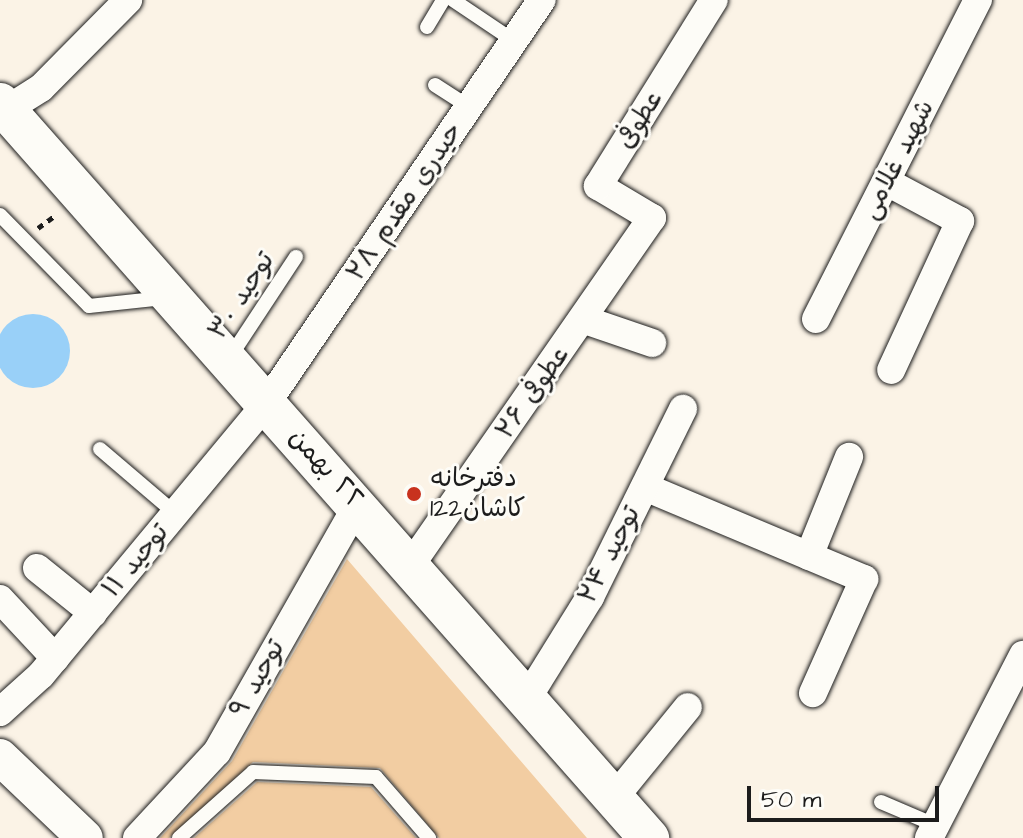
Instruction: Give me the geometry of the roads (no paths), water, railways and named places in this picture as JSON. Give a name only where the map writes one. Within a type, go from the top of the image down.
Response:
[{"type":"main road","name":"٢٢ بهمن","points":[[3,106],[171,298],[358,504],[649,838]]},
{"type":"street","points":[[3,106],[41,88],[128,0]]},
{"type":"street","name":"حیدری مقدم ۲۸","points":[[266,404],[542,0]]},
{"type":"street","name":"عطوفی","points":[[652,218],[598,186],[714,0]]},
{"type":"street","name":"شهید غلامی","points":[[816,319],[978,0]]},
{"type":"street","points":[[887,182],[960,221],[891,370]]},
{"type":"street","name":"عطوفی ۲۶","points":[[410,566],[585,320],[652,218]]},
{"type":"street","points":[[585,320],[652,343]]},
{"type":"street","name":"توحید ۱۱","points":[[0,712],[55,658],[266,404]]},
{"type":"street","name":"توحید ۲۴","points":[[528,697],[645,487],[683,409]]},
{"type":"street","points":[[809,556],[849,457]]},
{"type":"street","points":[[645,487],[864,579],[813,693]]},
{"type":"street","name":"توحید ۹","points":[[137,838],[217,752],[358,504]]},
{"type":"street","points":[[37,568],[93,613]]},
{"type":"street","points":[[0,599],[55,658]]},
{"type":"street","points":[[932,832],[1023,655]]},
{"type":"street","points":[[614,798],[688,707]]},
{"type":"street","points":[[0,757],[85,838]]},
{"type":"lane","points":[[427,27],[443,0]]},
{"type":"lane","points":[[453,0],[514,41]]},
{"type":"lane","points":[[435,85],[469,107]]},
{"type":"lane","points":[[0,215],[52,277],[89,306],[171,298]]},
{"type":"lane","name":"توحید ۳۰","points":[[228,361],[296,257]]},
{"type":"lane","points":[[100,449],[175,513]]},
{"type":"lane","points":[[179,838],[253,772],[376,777],[429,838]]},
{"type":"lane","points":[[881,802],[932,832]]},
{"type":"water","points":[[33,314],[54,320],[64,330],[70,351],[64,372],[54,382],[33,388],[12,382],[2,372],[-4,351],[2,330],[12,320]]},
{"type":"place","name":"دفترخانه 122کاشان","points":[[414,494]]}]
